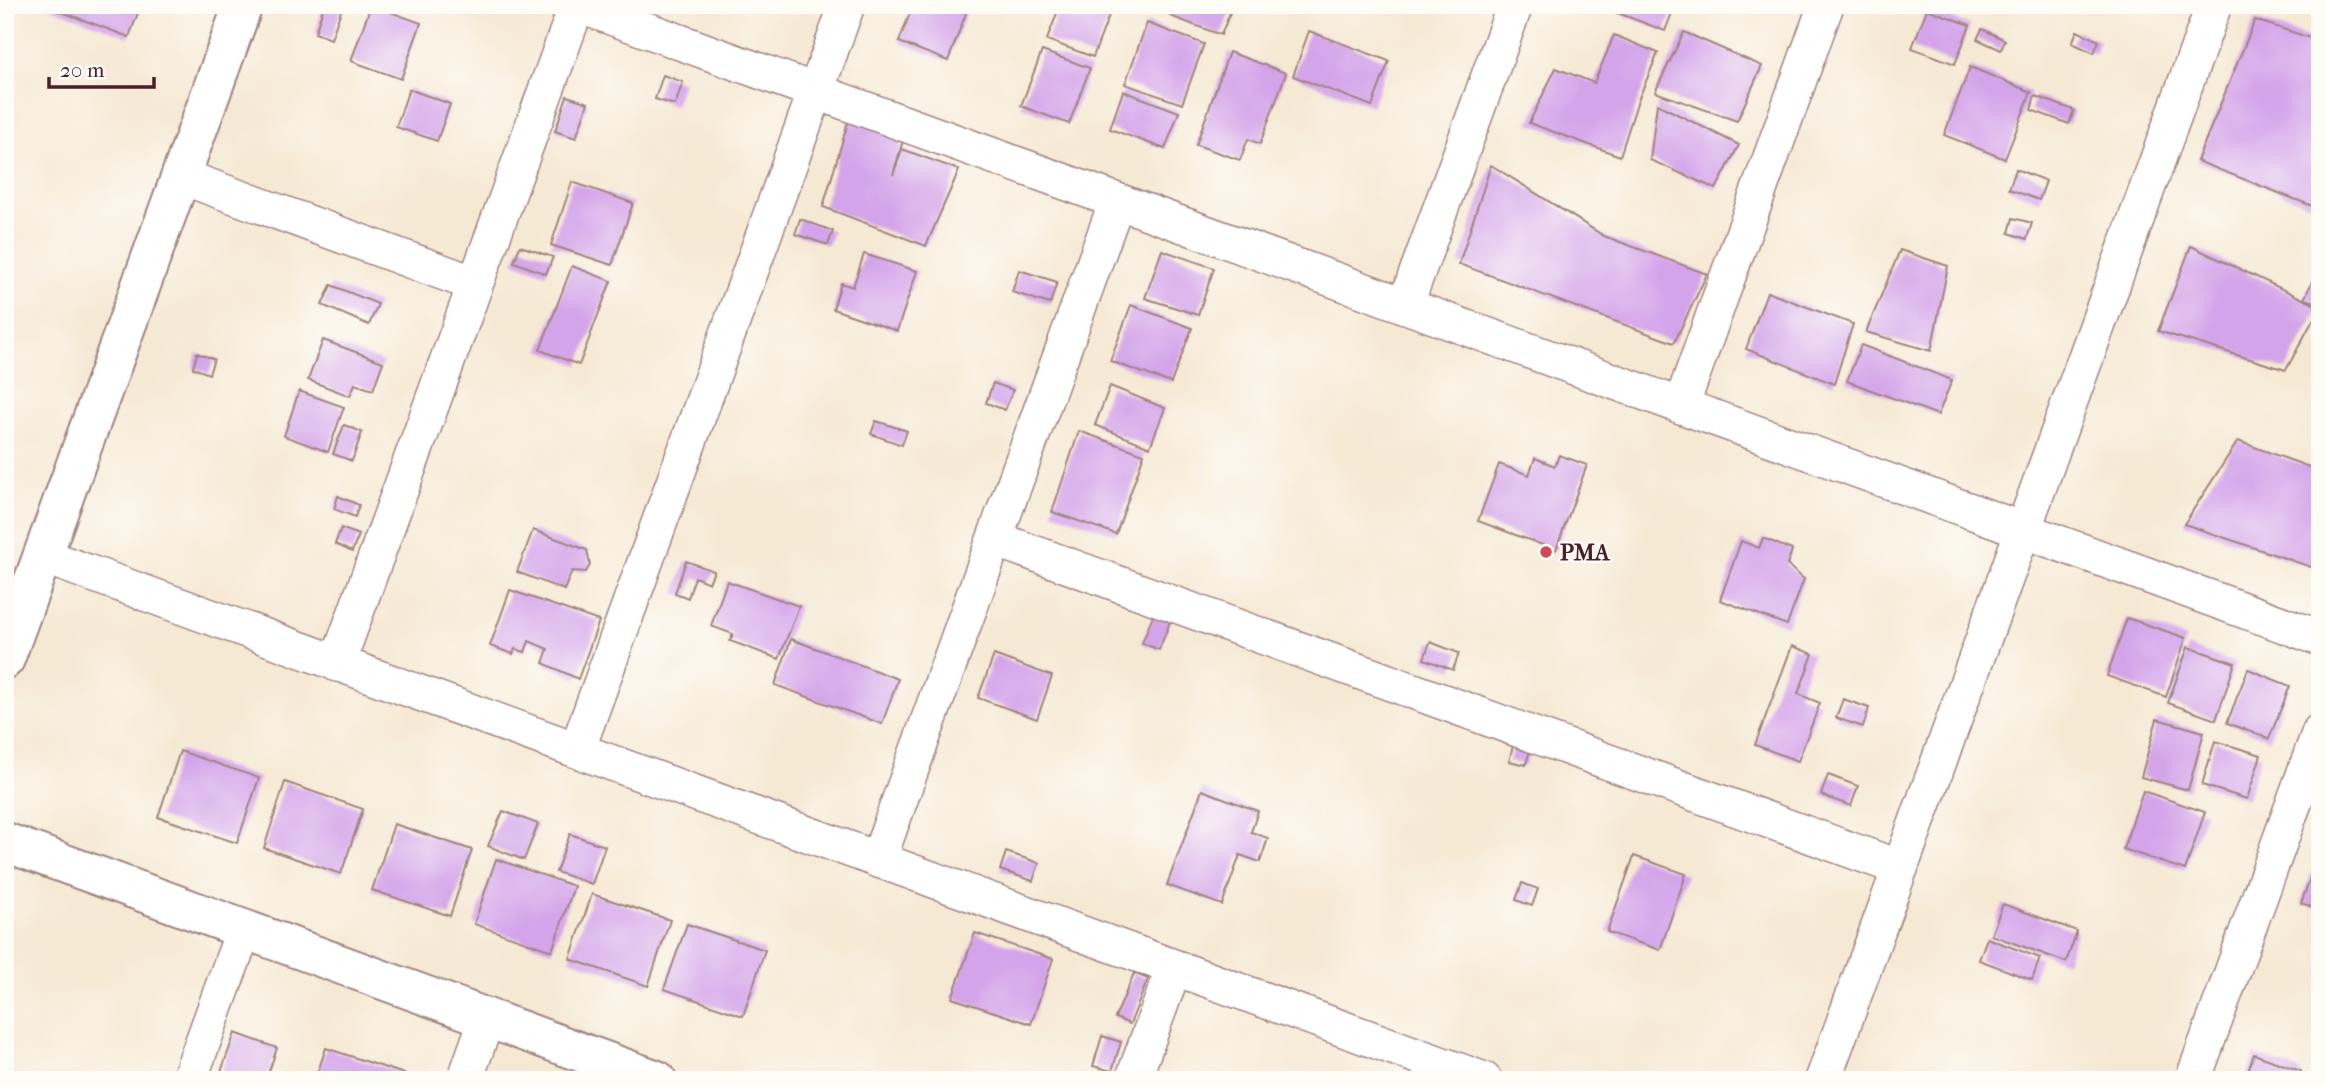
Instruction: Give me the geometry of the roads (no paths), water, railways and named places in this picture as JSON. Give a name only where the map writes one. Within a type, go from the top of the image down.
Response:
[{"type":"street","points":[[5,659],[243,5]]},
{"type":"street","points":[[337,664],[577,5],[2320,638]]},
{"type":"street","points":[[576,750],[847,5]]},
{"type":"street","points":[[1405,306],[1515,5]]},
{"type":"street","points":[[1681,405],[1826,5]]},
{"type":"street","points":[[1824,1080],[2214,5]]},
{"type":"street","points":[[180,176],[475,284]]},
{"type":"street","points":[[878,860],[1117,201]]},
{"type":"street","points":[[995,539],[1900,868]]},
{"type":"street","points":[[43,556],[1484,1080]]},
{"type":"street","points":[[2193,1080],[2320,731]]},
{"type":"street","points":[[5,842],[657,1080]]},
{"type":"street","points":[[189,1080],[243,929]]},
{"type":"street","points":[[1133,1080],[1174,968]]},
{"type":"street","points":[[465,1080],[488,1018]]},
{"type":"place","name":"PMA","points":[[1546,552]]}]
